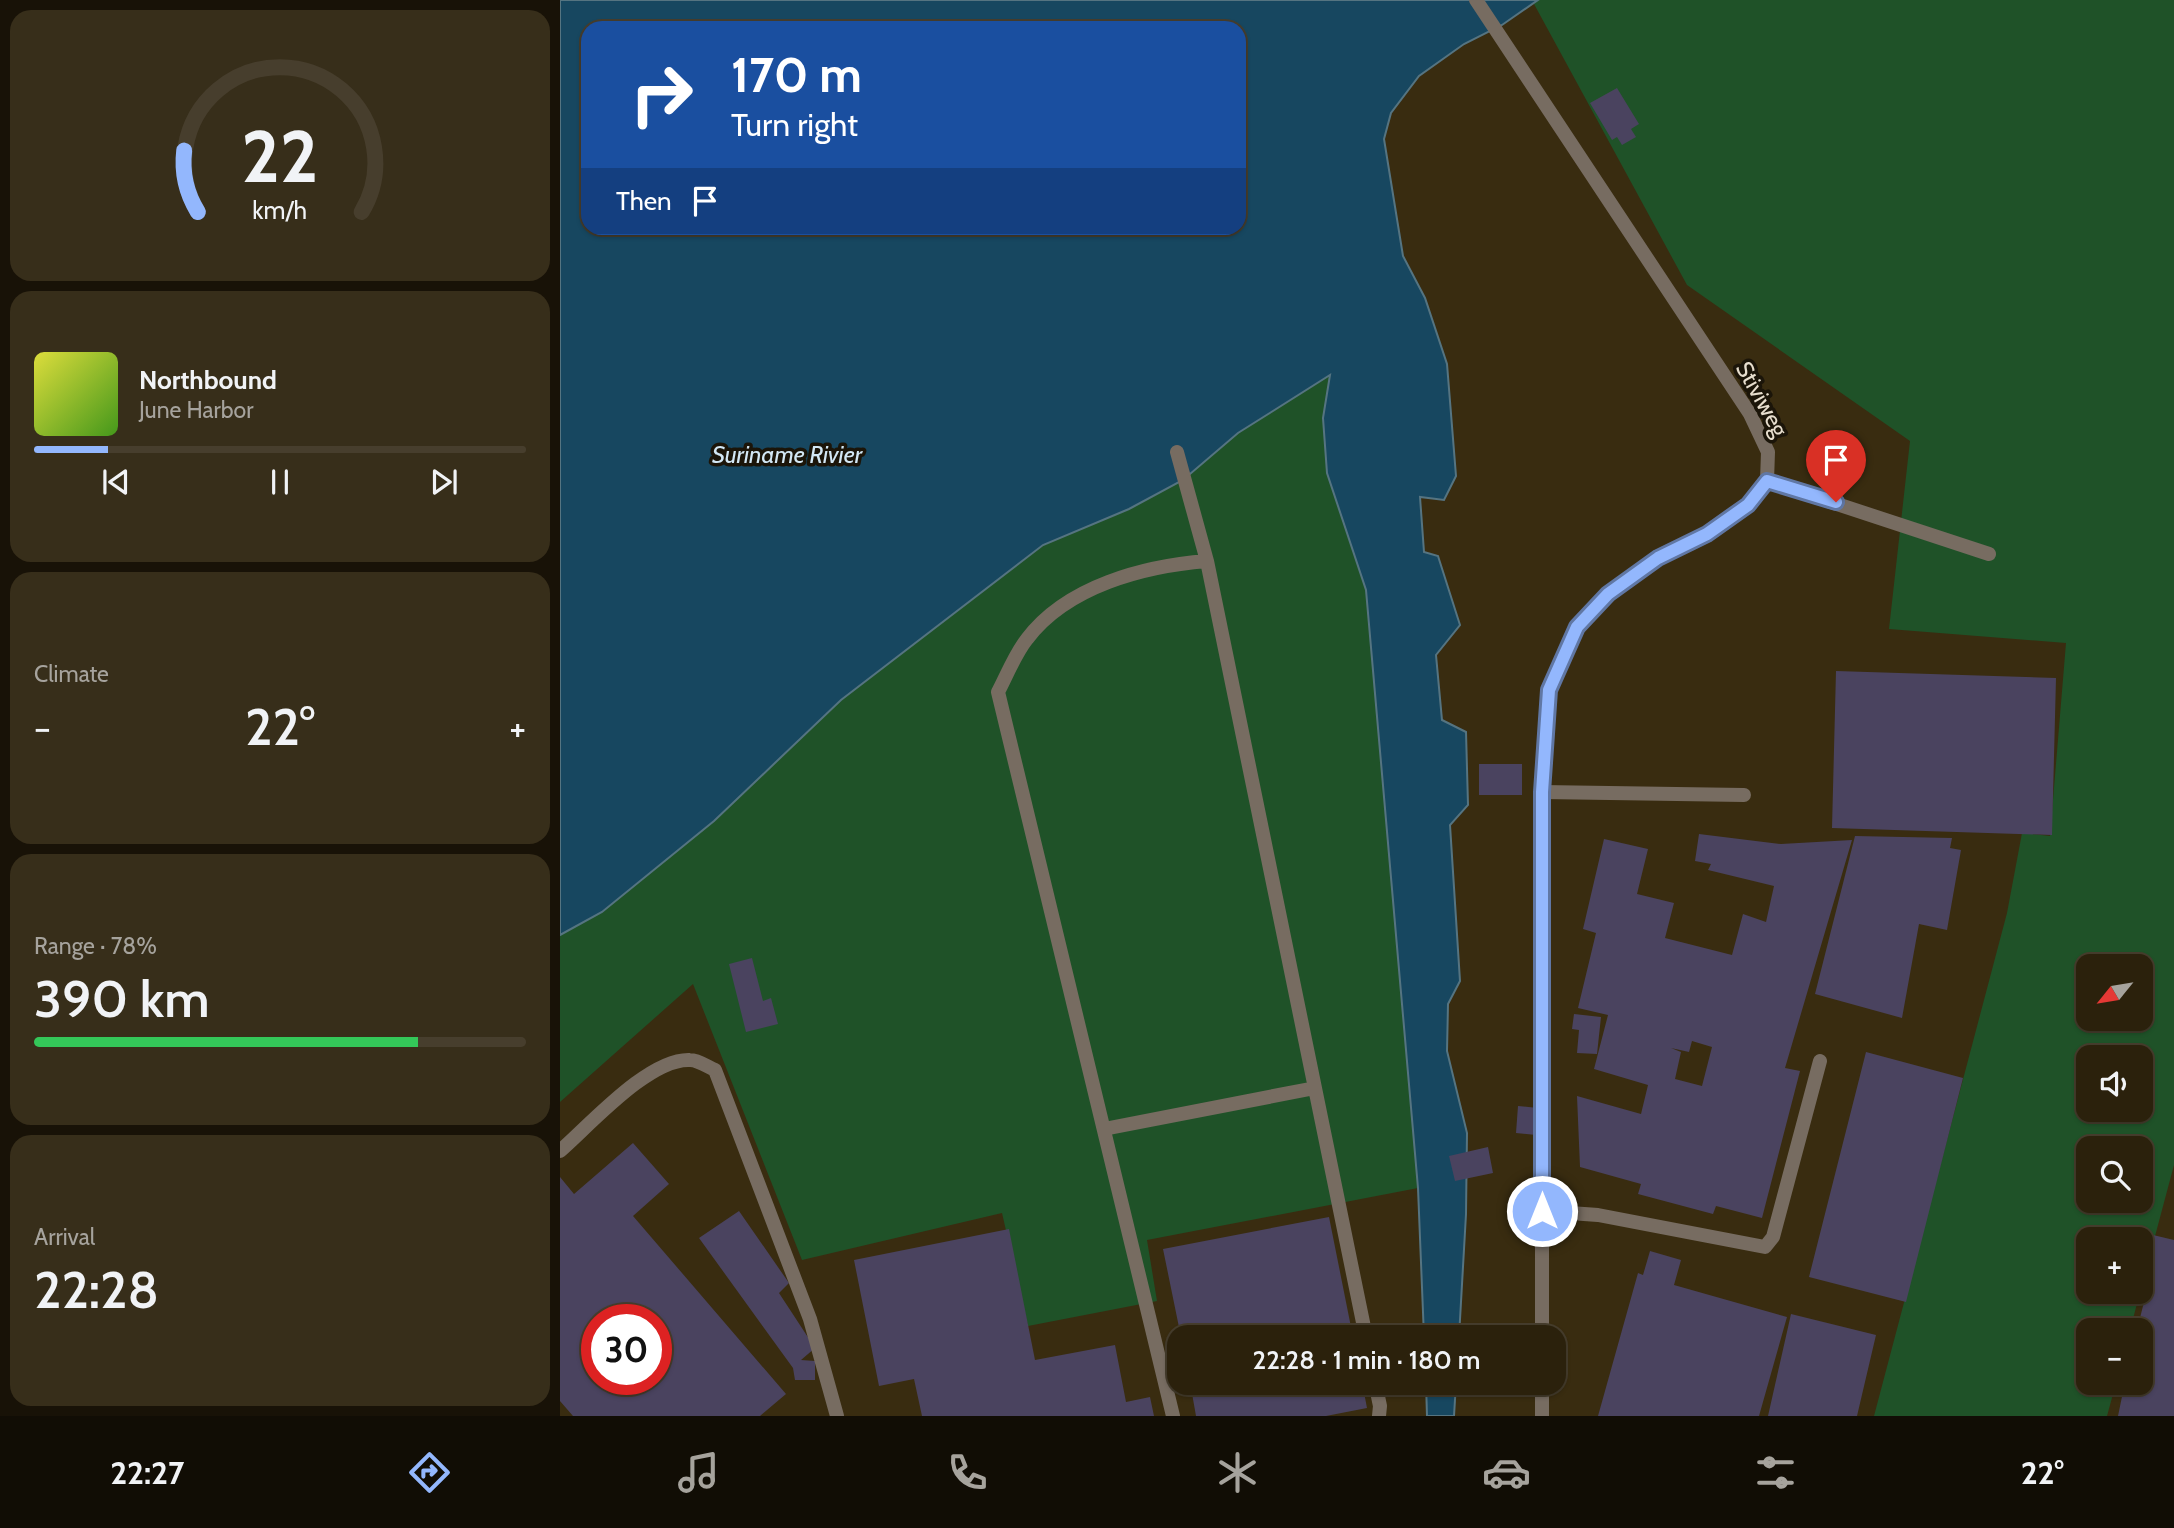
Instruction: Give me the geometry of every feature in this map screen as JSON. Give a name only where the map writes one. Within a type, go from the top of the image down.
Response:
[{"type":"street","name":"Stiviweg","points":[[1476,0],[1749,414],[1768,452],[1767,481]]},
{"type":"street","points":[[1177,452],[1207,561],[1364,1325]]},
{"type":"street","points":[[1542,1325],[1542,792],[1549,690],[1577,627],[1608,594],[1658,558],[1707,534],[1748,505],[1767,481],[1989,554]]},
{"type":"street","points":[[1173,1416],[998,692],[1027,638],[1067,603],[1123,575],[1169,564],[1207,561]]},
{"type":"street","points":[[1542,792],[1744,795]]},
{"type":"street","points":[[560,1151],[636,1083],[671,1063],[692,1059],[715,1070],[810,1320],[837,1416]]},
{"type":"street","points":[[1542,1211],[1598,1215],[1765,1247],[1773,1237],[1820,1060]]},
{"type":"street","points":[[1104,1129],[1315,1088]]},
{"type":"street","points":[[1378,1395],[1380,1406],[1378,1416]]},
{"type":"street","points":[[1542,1395],[1542,1416]]},
{"type":"green space","points":[[1538,0],[2174,0],[2174,1165],[2153,1244],[2153,1227],[2076,1227],[2076,1304],[2137,1304],[2133,1318],[2076,1318],[2076,1395],[2113,1395],[2107,1416],[1874,1416],[2007,913],[2022,833],[2050,836],[2066,643],[1889,629],[1910,441],[1687,285],[1534,4]]},
{"type":"green space","points":[[1330,374],[1323,419],[1327,473],[1366,590],[1418,1188],[1147,1240],[1157,1301],[1028,1326],[1002,1213],[802,1260],[693,984],[560,1102],[560,935],[602,912],[714,821],[841,700],[1044,545],[1129,509],[1183,480],[1238,433]]},
{"type":"water","name":"Suriname Rivier","points":[[560,0],[1538,0],[1502,25],[1464,44],[1419,76],[1391,113],[1384,139],[1403,256],[1425,298],[1447,364],[1456,476],[1444,500],[1420,497],[1424,552],[1438,556],[1460,625],[1436,655],[1442,720],[1466,732],[1468,805],[1450,825],[1460,981],[1448,1004],[1447,1051],[1467,1133],[1460,1325],[1424,1325],[1418,1188],[1366,590],[1327,473],[1323,418],[1330,375],[1238,433],[1183,480],[1129,509],[1043,545],[841,700],[714,821],[602,912],[560,935]]},
{"type":"water","points":[[1426,1395],[1455,1395],[1454,1416],[1427,1416]]},
{"type":"building","points":[[1617,88],[1639,124],[1631,129],[1636,137],[1622,145],[1617,137],[1612,140],[1590,103]]},
{"type":"building","points":[[1836,671],[2056,678],[2052,835],[1832,828]]},
{"type":"building","points":[[1479,764],[1522,764],[1522,795],[1479,795]]},
{"type":"building","points":[[1699,834],[1781,844],[1852,840],[1785,1068],[1800,1071],[1762,1218],[1716,1206],[1713,1214],[1638,1194],[1641,1184],[1580,1167],[1577,1096],[1641,1114],[1648,1085],[1594,1069],[1608,1015],[1578,1008],[1596,933],[1583,929],[1604,839],[1648,849],[1637,894],[1674,903],[1665,938],[1732,955],[1743,914],[1766,922],[1774,886],[1708,870],[1711,864],[1695,861]],"holes":[[[1692,1041],[1712,1047],[1702,1086],[1675,1079],[1681,1052],[1671,1048],[1689,1052]]]},
{"type":"building","points":[[1855,836],[1952,838],[1950,848],[1961,850],[1947,930],[1919,924],[1902,1018],[1815,994]]},
{"type":"building","points":[[752,958],[763,1001],[771,998],[778,1024],[746,1032],[729,964]]},
{"type":"building","points":[[1574,1014],[1601,1017],[1597,1054],[1577,1053],[1579,1030],[1572,1029]]},
{"type":"building","points":[[1866,1052],[1963,1078],[1906,1302],[1809,1277]]},
{"type":"building","points":[[1518,1106],[1538,1108],[1536,1135],[1516,1133]]},
{"type":"building","points":[[633,1143],[669,1184],[633,1216],[786,1394],[760,1416],[573,1416],[560,1401],[560,1177],[574,1194]]},
{"type":"building","points":[[1488,1147],[1493,1173],[1455,1181],[1449,1156]]},
{"type":"building","points":[[739,1211],[789,1283],[779,1293],[815,1348],[801,1360],[815,1361],[815,1380],[795,1380],[793,1368],[699,1238]]},
{"type":"building","points":[[1329,1217],[1351,1325],[1179,1325],[1163,1249]]},
{"type":"building","points":[[1009,1229],[1035,1360],[1115,1345],[1126,1402],[1150,1397],[1154,1416],[922,1416],[914,1379],[879,1386],[854,1260]]},
{"type":"building","points":[[2153,1235],[2174,1240],[2174,1416],[2118,1416],[2122,1395],[2153,1395],[2153,1318],[2140,1318],[2144,1304],[2153,1304]]},
{"type":"building","points":[[1650,1251],[1681,1260],[1674,1285],[1787,1317],[1759,1416],[1598,1416],[1638,1273],[1643,1275]]},
{"type":"building","points":[[1791,1314],[1876,1335],[1857,1416],[1768,1416]]},
{"type":"building","points":[[1192,1395],[1364,1395],[1367,1408],[1326,1416],[1196,1416]]},
{"type":"route","points":[[1542,1211],[1542,792],[1549,690],[1577,627],[1608,594],[1658,558],[1707,534],[1748,505],[1767,481],[1836,502]]}]
